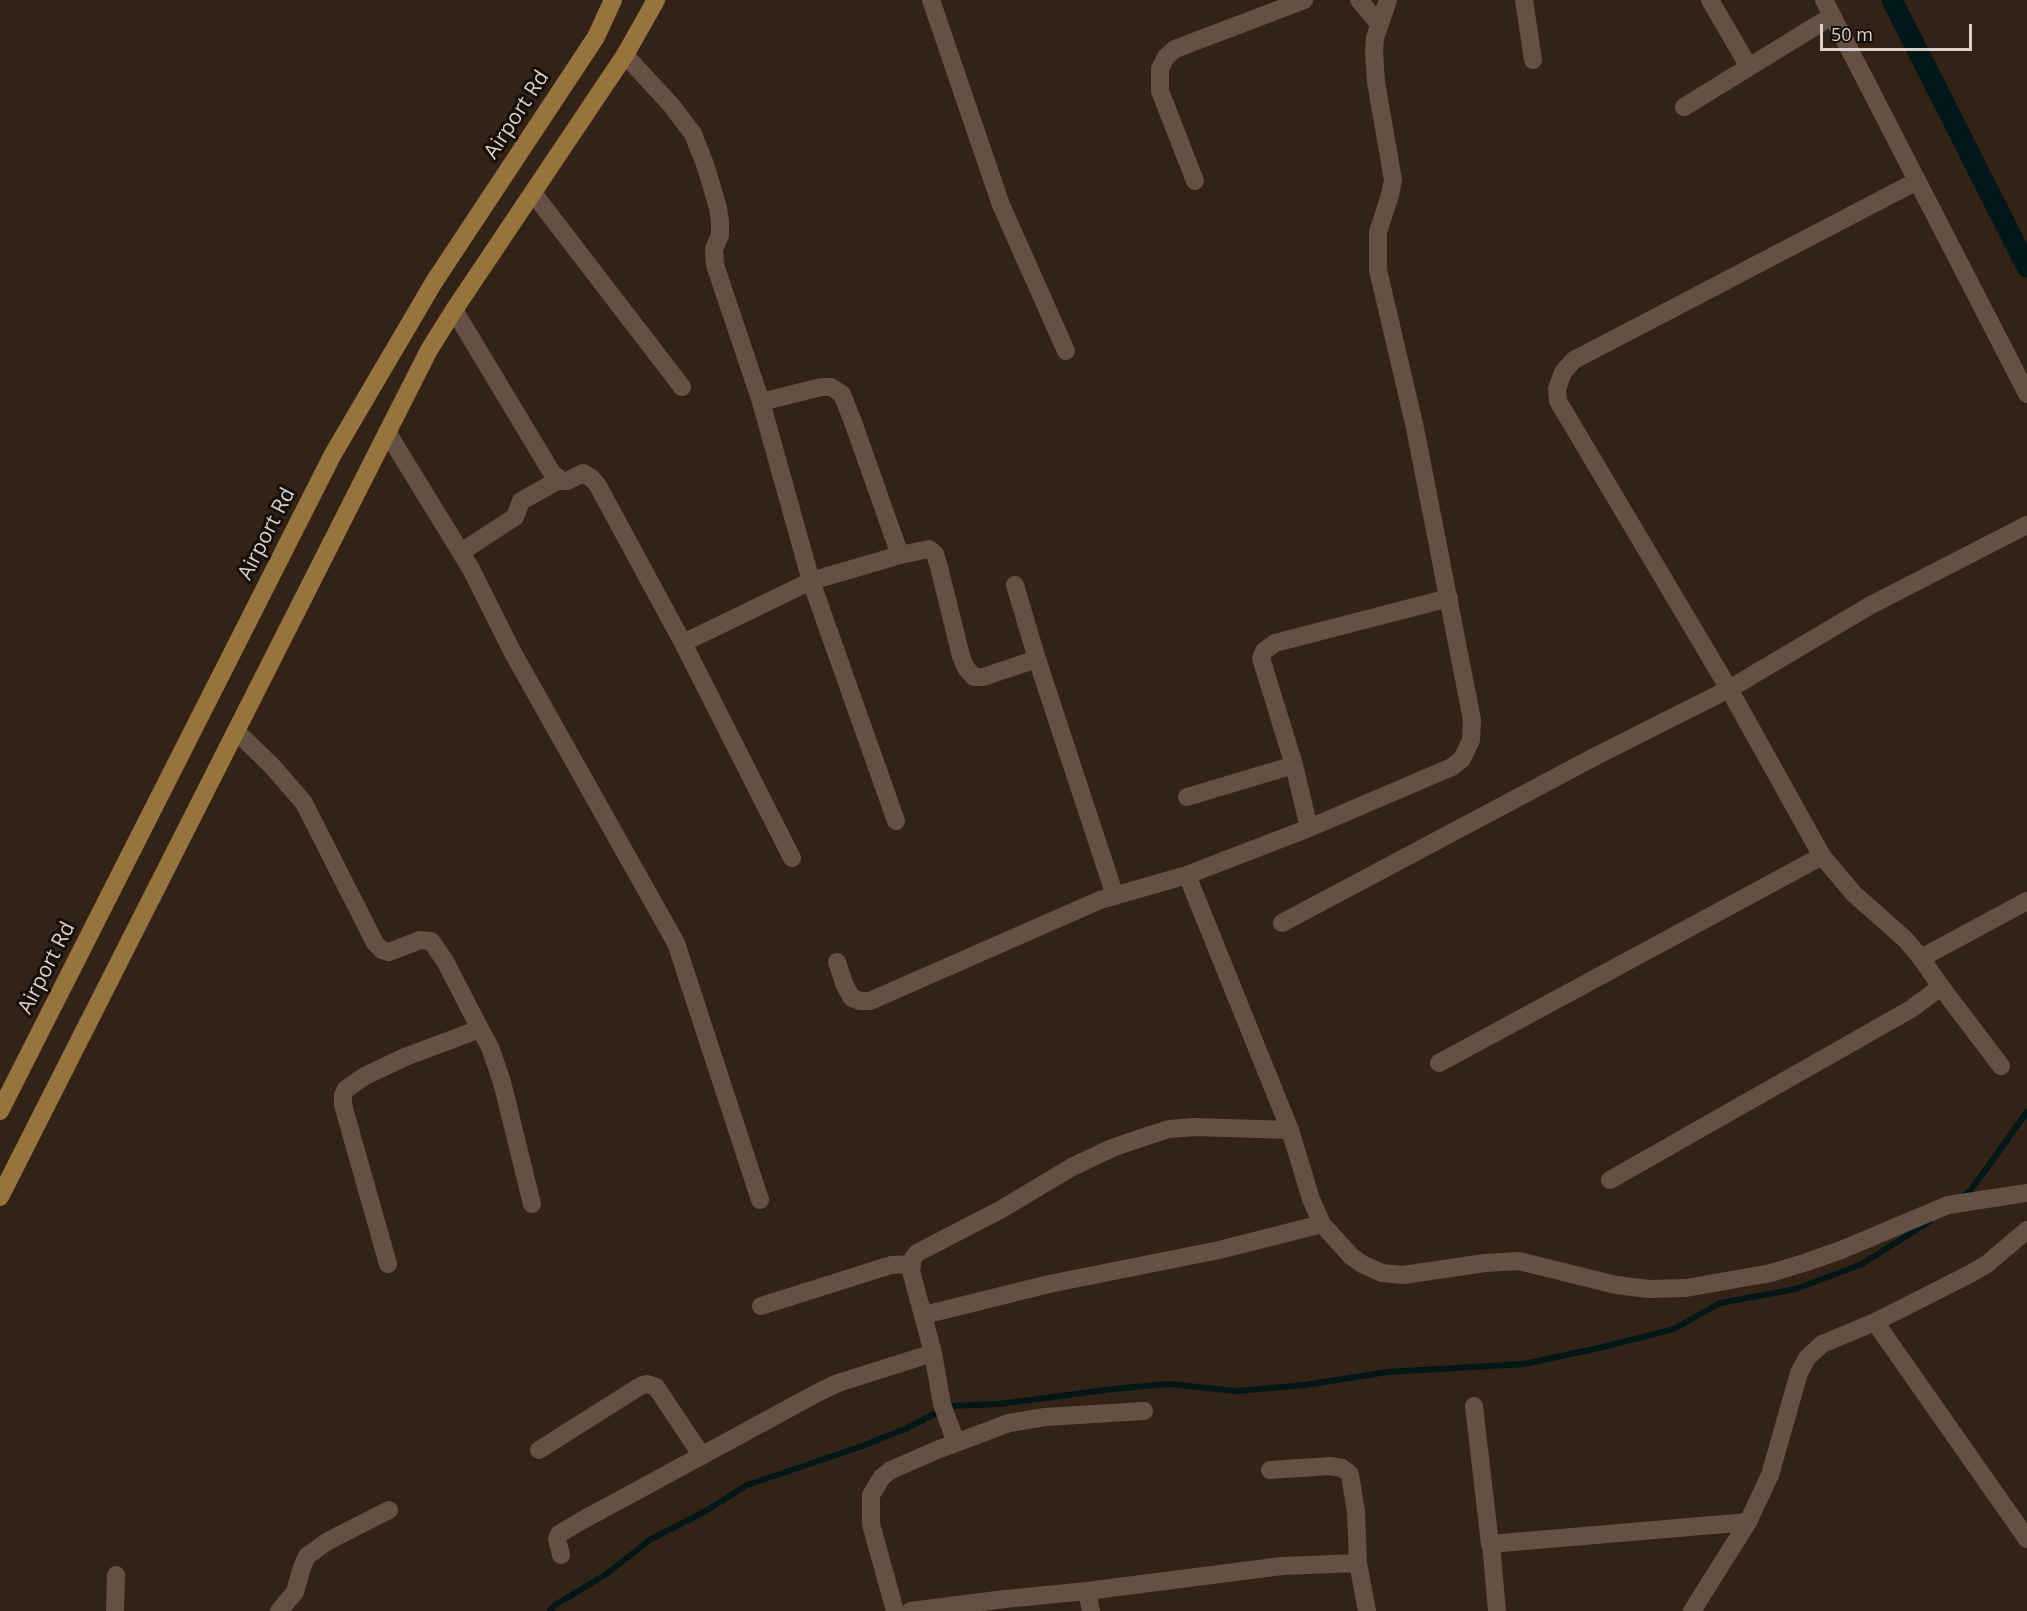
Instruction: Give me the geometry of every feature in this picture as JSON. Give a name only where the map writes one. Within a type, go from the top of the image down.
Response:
[{"type":"main road","name":"Airport Rd","points":[[0,1111],[333,454],[434,282],[596,37],[613,0]]},
{"type":"main road","points":[[0,1197],[429,350],[625,55],[656,0]]},
{"type":"street","points":[[931,0],[1001,205],[1066,351]]},
{"type":"street","points":[[1195,181],[1160,91],[1160,69],[1166,57],[1175,50],[1304,0]]},
{"type":"street","points":[[1359,0],[1378,24]]},
{"type":"street","points":[[837,962],[845,986],[852,998],[870,1001],[1100,900],[1187,875],[1309,828],[1452,766],[1462,759],[1472,740],[1472,720],[1415,428],[1378,270],[1378,232],[1393,180],[1375,62],[1375,38],[1388,0]]},
{"type":"street","points":[[1524,0],[1533,60]]},
{"type":"street","points":[[1710,0],[1749,67]]},
{"type":"street","points":[[1683,107],[1749,67],[1828,8],[2027,394]]},
{"type":"street","points":[[625,55],[672,106],[693,134],[706,167],[720,221],[720,235],[714,249],[715,265],[761,402],[811,581],[896,821]]},
{"type":"street","points":[[1917,181],[1574,360],[1563,372],[1557,388],[1558,401],[1729,690],[1822,856],[1854,894],[1905,939],[1922,958],[2001,1066]]},
{"type":"street","points":[[533,193],[682,387]]},
{"type":"street","points":[[454,310],[552,473],[559,480]]},
{"type":"street","points":[[761,402],[821,387],[831,387],[842,394],[900,555]]},
{"type":"street","points":[[387,432],[461,552],[513,653],[676,943],[760,1200]]},
{"type":"street","points":[[461,552],[515,517],[521,501],[559,480],[567,481],[583,473],[591,478],[597,484],[683,643],[792,858]]},
{"type":"street","points":[[1282,923],[1596,756],[1729,690],[1871,605],[2027,525]]},
{"type":"street","points":[[683,643],[811,581],[929,549],[935,554],[961,656],[969,674],[983,676],[1037,659]]},
{"type":"street","points":[[1015,585],[1115,896]]},
{"type":"street","points":[[1309,828],[1294,765],[1261,658],[1266,648],[1275,643],[1449,598]]},
{"type":"street","points":[[237,732],[272,766],[304,803],[375,943],[382,950],[389,952],[420,940],[431,941],[445,961],[490,1047],[502,1082],[532,1204]]},
{"type":"street","points":[[1187,797],[1294,765]]},
{"type":"street","points":[[1439,1063],[1822,856]]},
{"type":"street","points":[[1187,875],[1290,1130],[1311,1199],[1322,1224],[1357,1260],[1382,1273],[1403,1275],[1485,1263],[1519,1261],[1616,1285],[1649,1289],[1686,1288],[1771,1273],[1807,1262],[1948,1205],[2027,1193]]},
{"type":"street","points":[[1922,958],[2027,901]]},
{"type":"street","points":[[1610,1180],[1911,1009],[1941,987]]},
{"type":"street","points":[[388,1264],[343,1105],[346,1089],[365,1076],[405,1058],[480,1029]]},
{"type":"street","points":[[954,1439],[942,1404],[933,1353],[911,1271],[911,1264],[917,1253],[1000,1210],[1072,1167],[1112,1148],[1169,1129],[1227,1127],[1290,1130]]},
{"type":"street","points":[[924,1315],[1049,1284],[1219,1250],[1322,1224]]},
{"type":"street","points":[[1692,1611],[1748,1522],[1770,1476],[1799,1373],[1807,1358],[1822,1344],[1875,1322],[1970,1274],[2027,1230]]},
{"type":"street","points":[[762,1306],[891,1265],[911,1264]]},
{"type":"street","points":[[1875,1322],[2027,1539]]},
{"type":"street","points":[[561,1555],[557,1539],[562,1532],[828,1388],[933,1353]]},
{"type":"street","points":[[539,1450],[647,1384],[656,1387],[702,1456]]},
{"type":"street","points":[[1474,1406],[1497,1611]]},
{"type":"street","points":[[895,1611],[872,1524],[871,1495],[882,1477],[891,1470],[954,1439],[1009,1423],[1029,1419],[1144,1411]]},
{"type":"street","points":[[1270,1470],[1330,1466],[1342,1468],[1350,1474],[1356,1512],[1358,1563],[1367,1611]]},
{"type":"street","points":[[279,1611],[295,1592],[307,1556],[328,1541],[388,1510]]},
{"type":"street","points":[[1491,1544],[1748,1522]]},
{"type":"street","points":[[911,1611],[1282,1566],[1358,1563]]},
{"type":"street","points":[[116,1575],[116,1611]]},
{"type":"street","points":[[1087,1591],[1091,1611]]},
{"type":"waterway","points":[[1892,0],[2027,267]]},
{"type":"waterway","points":[[1962,1197],[1971,1190],[2027,1112]]},
{"type":"waterway","points":[[550,1611],[555,1605],[605,1575],[651,1539],[704,1512],[747,1485],[857,1448],[907,1428],[950,1406],[999,1404],[1169,1384],[1236,1391],[1305,1385],[1387,1372],[1524,1364],[1674,1329],[1720,1303],[1796,1289],[1862,1264],[1930,1221]]}]
